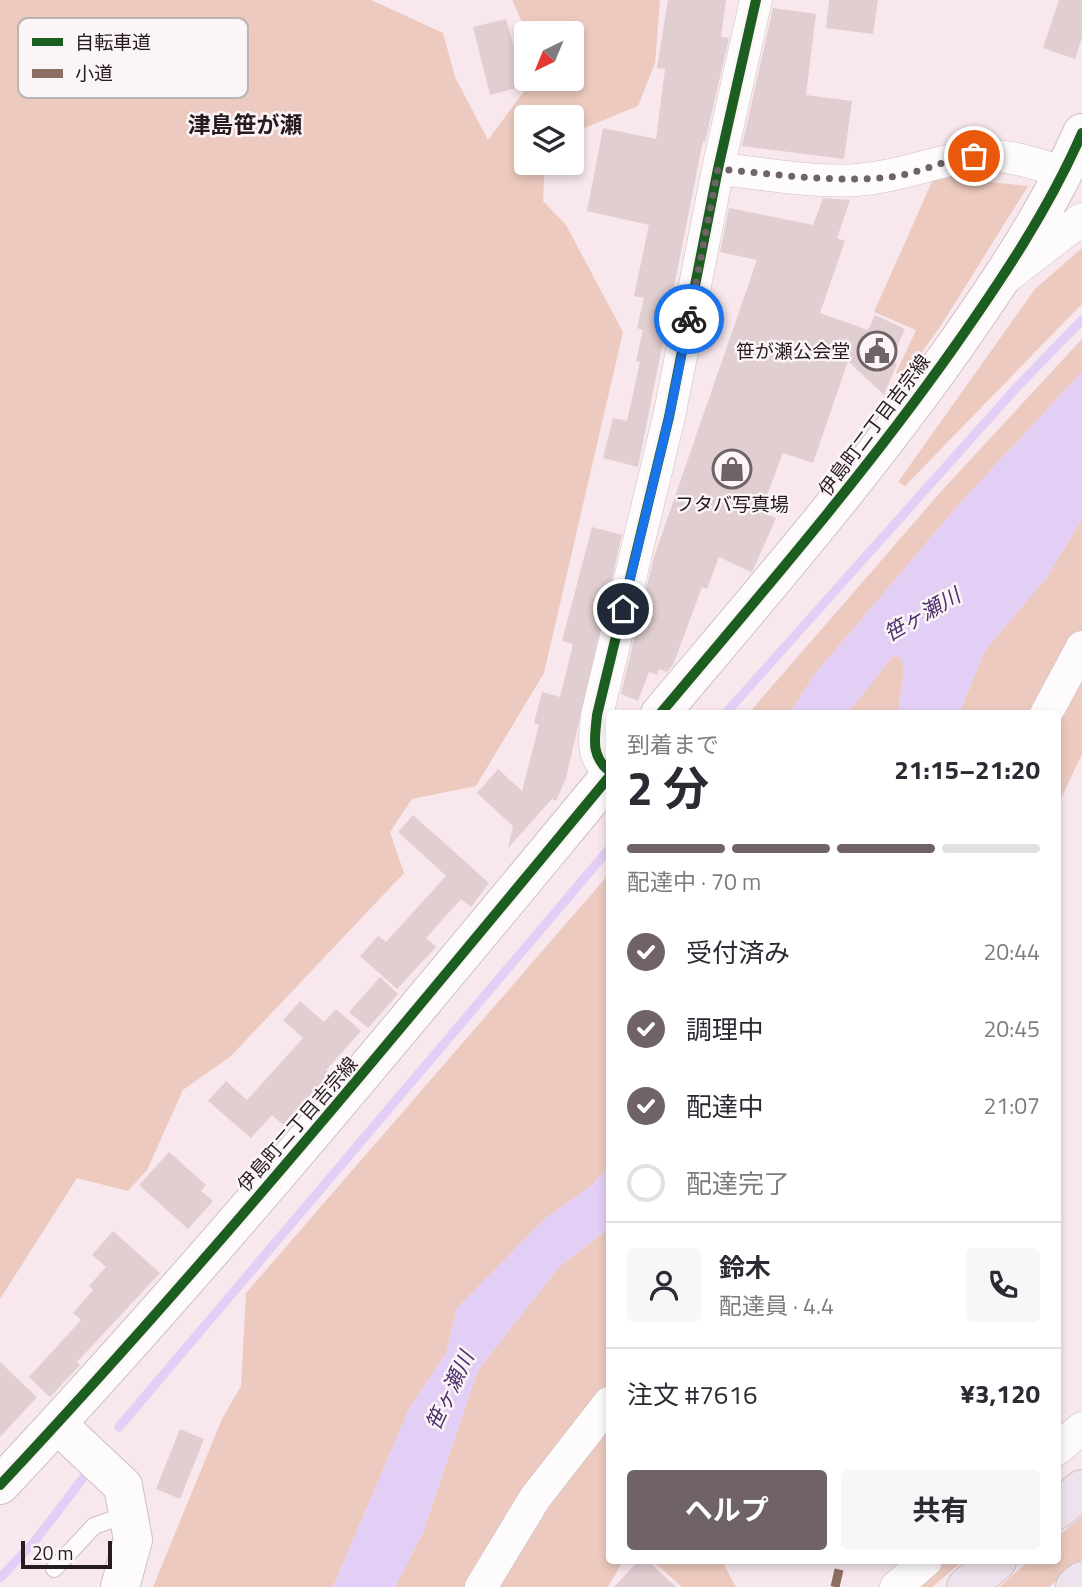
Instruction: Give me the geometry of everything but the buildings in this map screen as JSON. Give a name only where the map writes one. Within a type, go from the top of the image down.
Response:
[{"type":"highway","points":[[1061,1507],[1082,1489]]},
{"type":"highway","points":[[966,1587],[993,1564]]},
{"type":"highway","points":[[1075,1587],[1082,1581]]},
{"type":"street","points":[[606,768],[597,761],[594,745],[597,715],[669,417],[718,169],[756,0]]},
{"type":"street","name":"伊島町二丁目吉宗線","points":[[663,710],[867,466],[999,283],[1064,174],[1082,133]]},
{"type":"street","points":[[718,169],[852,180],[893,177],[957,158],[990,155],[1044,166],[1064,174]]},
{"type":"street","points":[[999,283],[1082,219]]},
{"type":"street","points":[[1048,710],[1082,648]]},
{"type":"street","name":"伊島町二丁目吉宗線","points":[[0,1485],[57,1424],[362,1075],[606,781]]},
{"type":"street","points":[[481,1587],[535,1498],[606,1407]]},
{"type":"street","points":[[57,1424],[123,1486],[131,1513],[133,1540],[120,1587]]},
{"type":"street","points":[[1061,1446],[1082,1428]]},
{"type":"street","points":[[896,1587],[923,1564]]},
{"type":"lane","points":[[54,1569],[94,1526],[131,1513]]},
{"type":"shaded area","points":[[0,0],[371,0],[443,33],[455,77],[488,140],[524,91],[584,91],[584,21],[522,21],[512,0],[660,0],[655,63],[638,106],[584,128],[584,105],[514,105],[514,175],[544,175],[543,201],[566,225],[623,332],[544,673],[476,786],[412,799],[390,832],[404,873],[231,1056],[183,1090],[147,1170],[128,1191],[77,1178],[0,1299]]},
{"type":"shaded area","points":[[972,168],[992,170],[990,182],[1028,186],[940,327],[904,377],[896,373],[916,330],[874,312],[935,175]]},
{"type":"shaded area","points":[[1082,248],[1082,304],[905,486],[898,482],[1035,289]]},
{"type":"shaded area","points":[[1082,339],[1082,372],[961,502],[815,674],[792,710],[751,710],[945,487]]},
{"type":"shaded area","points":[[1082,519],[1082,632],[1040,710],[961,710],[985,650],[1047,577]]},
{"type":"shaded area","points":[[893,656],[900,657],[904,671],[899,710],[850,710]]},
{"type":"shaded area","points":[[1082,662],[1082,754],[1061,799],[1061,710]]},
{"type":"shaded area","points":[[606,877],[606,1169],[592,1185],[546,1218],[457,1308],[446,1353],[410,1407],[333,1587],[153,1587],[222,1419],[241,1386],[246,1293]]},
{"type":"shaded area","points":[[606,1230],[606,1393],[473,1587],[395,1587],[423,1532],[478,1370],[559,1267]]},
{"type":"shaded area","points":[[606,1422],[606,1564],[621,1564],[608,1587],[493,1587]]},
{"type":"shaded area","points":[[1082,1516],[1082,1559],[1049,1587],[999,1587],[1026,1564],[1061,1564],[1061,1534]]},
{"type":"shaded area","points":[[656,1564],[724,1564],[736,1587],[682,1587]]},
{"type":"shaded area","points":[[936,1564],[959,1564],[932,1587],[909,1587]]},
{"type":"water","name":"笹ヶ瀬川","points":[[1082,372],[1082,519],[1047,577],[985,650],[961,710],[899,710],[904,671],[900,657],[893,656],[850,710],[792,710],[815,674],[961,502]]},
{"type":"water","name":"笹ヶ瀬川","points":[[606,1169],[606,1230],[559,1267],[478,1370],[423,1532],[395,1587],[333,1587],[410,1407],[446,1353],[457,1308],[546,1218],[592,1185]]},
{"type":"waterway","points":[[729,710],[1017,387],[1082,320]]},
{"type":"waterway","points":[[119,1427],[606,853]]},
{"type":"waterway","points":[[0,1578],[34,1542],[84,1477]]},
{"type":"marked path","points":[[835,1587],[840,1564]]},
{"type":"cycle path","points":[[606,768],[596,752],[597,715],[669,417],[718,169],[756,0]]},
{"type":"cycle path","points":[[663,710],[885,441],[973,321],[1024,243],[1055,189],[1082,133]]},
{"type":"cycle path","points":[[0,1485],[234,1224],[606,781]]},
{"type":"way so far","points":[[689,319],[718,169],[852,180],[893,177],[957,158],[974,156]]},
{"type":"place","name":"笹が瀬公会堂","points":[[877,351]]},
{"type":"place","name":"フタバ写真場","points":[[732,469]]},
{"type":"district","name":"津島笹が瀬","points":[[245,125]]},
{"type":"route","points":[[623,609],[669,417],[689,319]]}]
